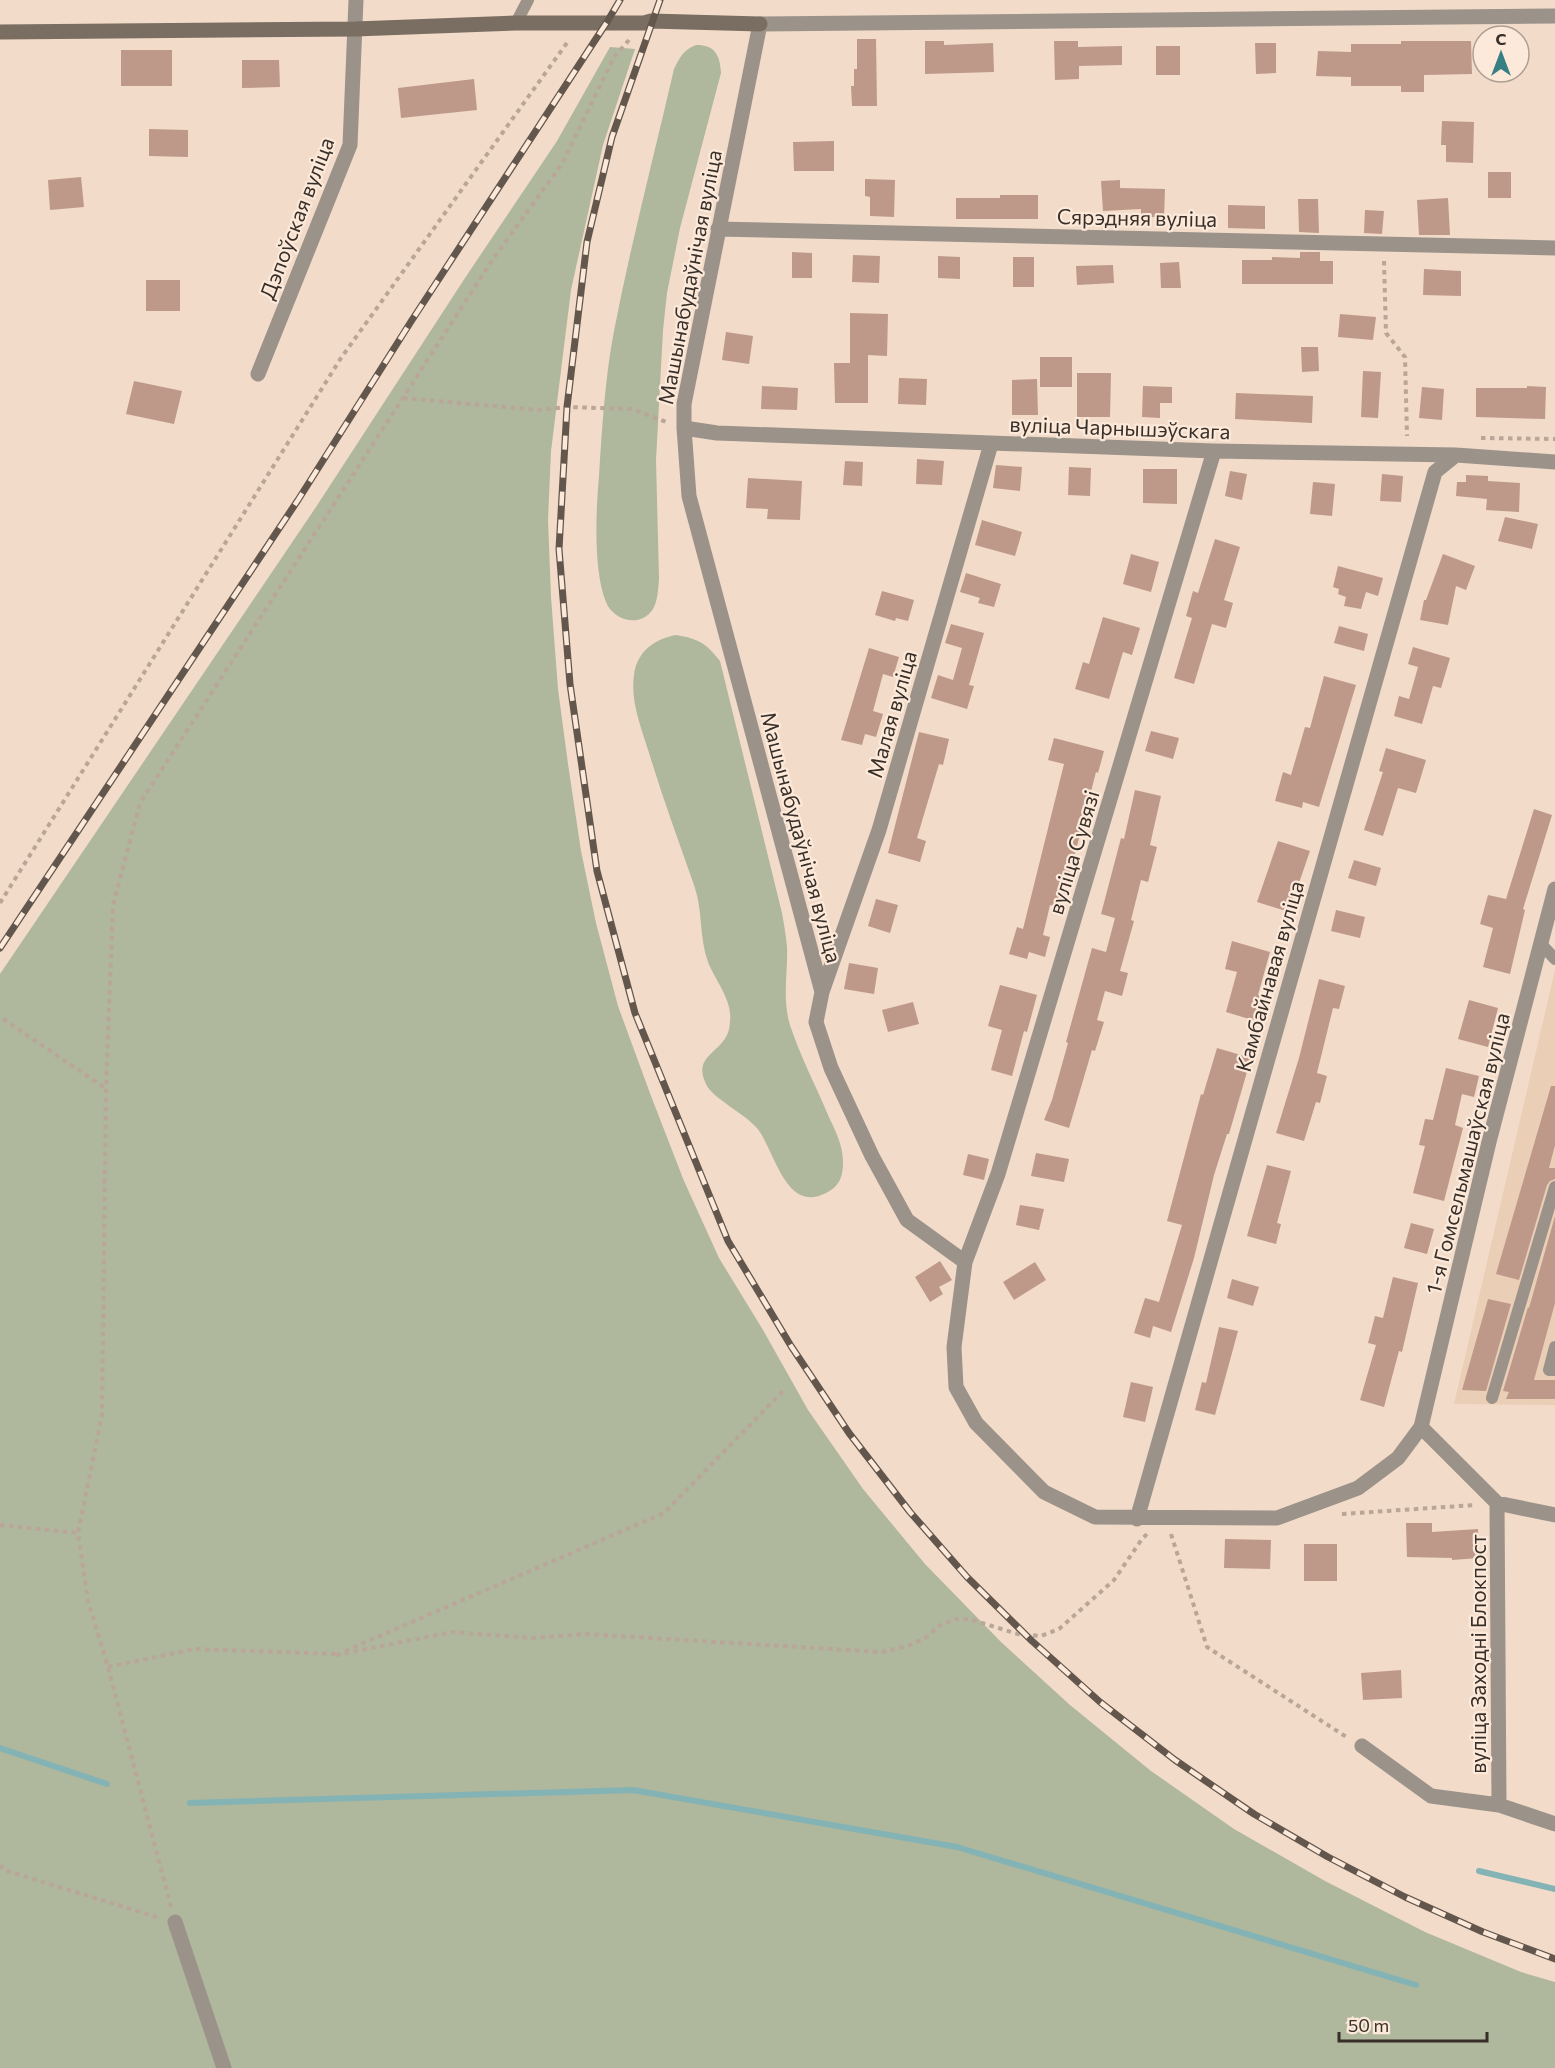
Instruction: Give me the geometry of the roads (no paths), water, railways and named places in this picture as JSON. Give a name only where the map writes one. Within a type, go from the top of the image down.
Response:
[{"type":"street","name":"Дэпоўская вуліца","points":[[258,374],[350,145],[356,0]]},
{"type":"street","points":[[0,32],[355,29],[516,23],[644,23],[651,21],[760,24],[1555,16]]},
{"type":"street","name":"Машынабудаўнічая вуліца","points":[[760,24],[684,404],[689,496],[822,992],[816,1022],[831,1068],[872,1156],[907,1220],[965,1262]]},
{"type":"street","name":"Сярэдняя вуліца","points":[[718,229],[1555,248]]},
{"type":"street","name":"вуліца Чарнышэўскага","points":[[684,428],[717,433],[991,444],[1456,455],[1555,462]]},
{"type":"street","name":"Малая вуліца","points":[[822,992],[879,830],[991,444]]},
{"type":"street","name":"вуліца Сувязі","points":[[965,1262],[998,1174],[1214,451]]},
{"type":"street","name":"Камбайнавая вуліца","points":[[1137,1518],[1435,472],[1456,455]]},
{"type":"street","name":"1-я Гомсельмашаўская вуліца","points":[[1421,1427],[1489,1142],[1555,889]]},
{"type":"street","points":[[965,1262],[954,1347],[956,1387],[976,1423],[1044,1492],[1095,1517],[1277,1518],[1358,1488],[1398,1458],[1421,1427],[1497,1503],[1555,1515]]},
{"type":"street","name":"вуліца Заходні Блокпост","points":[[1497,1503],[1499,1805]]},
{"type":"street","name":"вуліца Заходні Блокпост","points":[[1362,1746],[1431,1796],[1499,1805],[1555,1824]]},
{"type":"street","points":[[175,1922],[224,2068]]},
{"type":"lane","points":[[516,23],[528,0]]},
{"type":"lane","points":[[1541,944],[1555,959]]},
{"type":"lane","points":[[1492,1398],[1555,1187]]},
{"type":"lane","points":[[1555,1347],[1549,1370],[1555,1370]]},
{"type":"waterway","points":[[0,1748],[107,1784]]},
{"type":"waterway","points":[[190,1803],[633,1790],[957,1847],[1416,1985]]},
{"type":"waterway","points":[[1479,1871],[1555,1889]]},
{"type":"railway","points":[[0,948],[298,500],[620,0]]},
{"type":"railway","points":[[660,0],[612,137],[587,242],[567,407],[559,549],[570,684],[597,871],[635,1013],[728,1241],[791,1346],[849,1433],[910,1512],[967,1577],[1032,1641],[1100,1702],[1175,1760],[1254,1814],[1328,1857],[1405,1897],[1483,1932],[1555,1959]]}]
